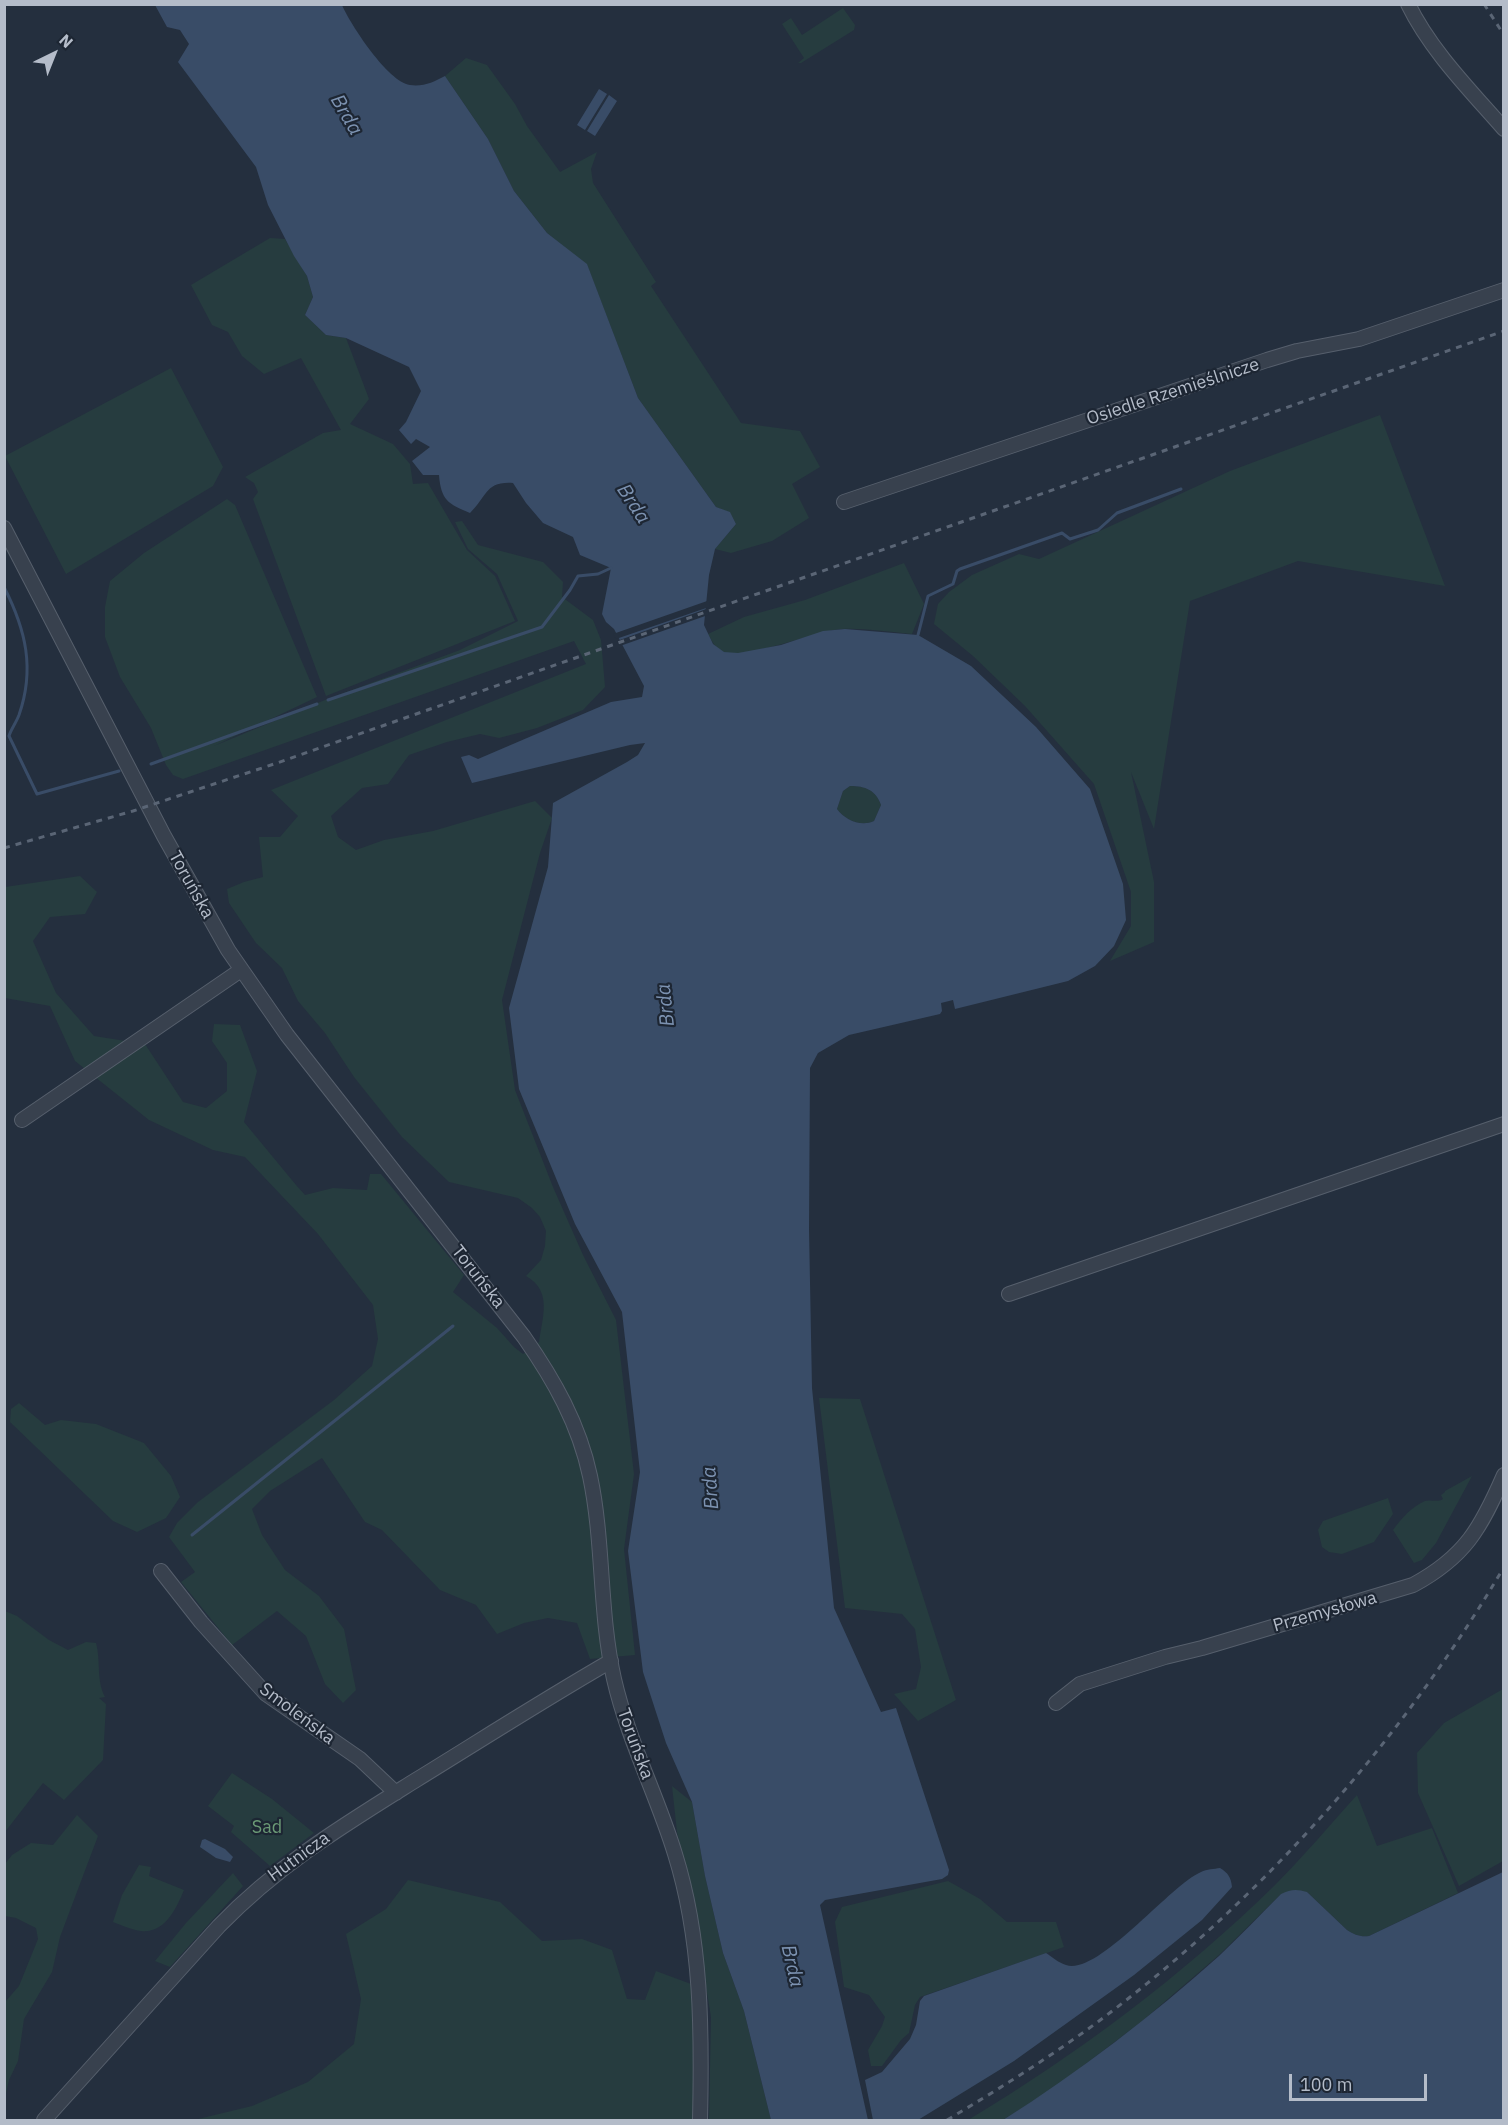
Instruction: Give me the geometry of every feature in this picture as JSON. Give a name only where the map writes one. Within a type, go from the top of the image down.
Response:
[{"type":"street","points":[[1408,4],[1432,44],[1503,129]]},
{"type":"street","name":"Osiedle Rzemieślnicze","points":[[844,502],[1267,360],[1297,351],[1359,339],[1503,290]]},
{"type":"street","name":"Toruńska","points":[[4,528],[186,878],[241,970],[287,1035],[524,1337],[562,1396],[578,1434],[590,1477],[597,1520],[610,1661],[623,1714],[675,1854],[687,1907],[699,1994],[700,2121]]},
{"type":"street","points":[[21,1119],[241,970]]},
{"type":"street","points":[[1009,1294],[1503,1124]]},
{"type":"street","name":"Przemysłowa","points":[[1056,1703],[1074,1687],[1096,1679],[1413,1585],[1440,1569],[1469,1541],[1484,1520],[1503,1475]]},
{"type":"street","name":"Smoleńska","points":[[161,1571],[222,1646],[266,1694],[360,1759],[396,1793]]},
{"type":"street","name":"Hutnicza","points":[[44,2121],[203,1943],[247,1898],[309,1848],[610,1661]]},
{"type":"green space","points":[[843,8],[855,25],[854,30],[798,63],[804,58],[782,24],[791,18],[802,35]]},
{"type":"green space","points":[[466,58],[487,65],[560,172],[597,152],[591,169],[593,183],[656,282],[651,286],[741,423],[800,431],[820,467],[792,484],[809,518],[772,541],[731,553],[715,549],[736,524],[730,513],[716,507],[638,398],[587,265],[547,233],[514,191],[488,139],[445,76]]},
{"type":"green space","points":[[270,238],[285,239],[307,276],[313,297],[305,315],[326,335],[346,338],[369,399],[350,424],[393,444],[410,464],[413,484],[428,483],[467,550],[495,576],[515,621],[326,696],[253,499],[258,492],[254,483],[245,477],[323,433],[341,430],[301,358],[264,374],[242,356],[228,332],[212,325],[191,285]]},
{"type":"green space","points":[[171,368],[223,467],[213,486],[66,574],[5,456]]},
{"type":"green space","points":[[1380,415],[1445,586],[1298,561],[1190,601],[1154,829],[1131,772],[1154,882],[1154,942],[1110,961],[1131,926],[1131,892],[1094,784],[1025,706],[973,656],[934,624],[938,604],[949,592],[972,575],[1019,554],[1039,559],[1230,471]]},
{"type":"green space","points":[[227,499],[235,505],[317,697],[214,746],[325,700],[460,650],[518,621],[497,574],[468,549],[455,522],[462,521],[478,545],[543,562],[563,582],[562,597],[593,620],[601,640],[605,687],[583,710],[537,728],[499,738],[480,734],[409,755],[388,784],[362,788],[331,816],[338,837],[356,850],[384,840],[433,831],[535,801],[552,818],[540,853],[502,1000],[515,1090],[553,1187],[583,1255],[616,1320],[634,1474],[624,1549],[635,1655],[590,1659],[577,1623],[548,1618],[524,1623],[497,1634],[476,1605],[440,1590],[382,1530],[365,1522],[322,1458],[270,1491],[252,1509],[262,1535],[285,1570],[319,1596],[344,1629],[356,1690],[343,1703],[325,1684],[306,1636],[277,1611],[232,1645],[181,1582],[195,1572],[169,1537],[177,1523],[198,1502],[334,1400],[372,1366],[378,1339],[373,1305],[318,1234],[245,1157],[213,1150],[149,1120],[75,1061],[50,1006],[5,998],[5,887],[80,876],[97,892],[85,914],[50,917],[33,941],[56,993],[94,1036],[145,1044],[183,1102],[206,1108],[227,1091],[227,1063],[212,1041],[214,1024],[240,1025],[257,1071],[244,1122],[296,1185],[305,1195],[333,1188],[367,1190],[370,1174],[381,1174],[464,1275],[453,1292],[497,1328],[523,1354],[539,1342],[544,1313],[543,1296],[540,1289],[526,1276],[541,1260],[545,1246],[546,1231],[540,1217],[518,1198],[449,1182],[402,1137],[354,1077],[325,1033],[298,1001],[282,968],[256,943],[229,903],[227,889],[263,877],[259,837],[280,837],[298,816],[271,790],[586,664],[574,641],[183,779],[173,775],[166,765],[151,728],[120,677],[105,637],[105,607],[110,581],[144,553]]},
{"type":"green space","points":[[904,563],[924,604],[912,634],[842,629],[733,654],[723,652],[718,648],[708,634],[744,617],[805,600]]},
{"type":"green space","points":[[850,786],[865,788],[873,792],[879,800],[881,805],[874,821],[859,823],[844,816],[837,809],[843,791]]},
{"type":"green space","points":[[819,1398],[860,1399],[956,1700],[918,1721],[894,1694],[916,1689],[921,1667],[915,1629],[902,1614],[845,1608]]},
{"type":"green space","points":[[19,1403],[45,1425],[61,1420],[96,1424],[144,1443],[171,1476],[180,1497],[166,1518],[137,1532],[113,1521],[10,1422],[11,1409]]},
{"type":"green space","points":[[1472,1476],[1436,1543],[1422,1560],[1414,1563],[1393,1530],[1415,1506],[1425,1501],[1443,1499],[1441,1495],[1445,1491]]},
{"type":"green space","points":[[1388,1498],[1393,1514],[1374,1542],[1342,1554],[1329,1552],[1322,1547],[1318,1530],[1323,1521]]},
{"type":"green space","points":[[5,1611],[17,1616],[49,1640],[68,1650],[86,1642],[96,1643],[100,1684],[105,1697],[99,1698],[106,1704],[103,1760],[64,1800],[43,1783],[5,1832]]},
{"type":"green space","points":[[1503,1689],[1503,1861],[1459,1886],[1418,1793],[1417,1753],[1444,1723]]},
{"type":"green space","name":"Sad","points":[[232,1773],[272,1799],[314,1833],[270,1866],[231,1832],[234,1826],[208,1806]]},
{"type":"green space","points":[[672,1786],[692,1802],[705,1876],[723,1953],[744,2011],[771,2120],[709,2120],[711,2017],[692,1901],[677,1832]]},
{"type":"green space","points":[[1357,1795],[1377,1846],[1432,1828],[1458,1893],[1369,1936],[1358,1935],[1347,1930],[1307,1892],[1281,1894],[1219,1955],[1141,2022],[1051,2090],[1003,2120],[968,2120],[1089,2041],[1166,1982],[1274,1886]]},
{"type":"green space","points":[[77,1815],[98,1836],[60,1937],[52,1972],[24,2019],[18,2061],[9,2080],[5,2098],[5,2002],[19,1986],[38,1939],[36,1928],[16,1918],[5,1916],[5,1864],[12,1855],[31,1843],[53,1845]]},
{"type":"green space","points":[[139,1865],[151,1867],[149,1876],[184,1890],[169,1918],[157,1928],[149,1931],[134,1930],[113,1922],[122,1895]]},
{"type":"green space","name":"Sad","points":[[233,1873],[243,1886],[170,1967],[155,1961],[186,1923]]},
{"type":"green space","points":[[408,1880],[500,1902],[542,1941],[582,1939],[612,1950],[627,1999],[645,2000],[656,1971],[691,1984],[695,2032],[694,2120],[194,2120],[252,2106],[308,2082],[354,2044],[361,1999],[346,1934],[386,1909]]},
{"type":"green space","points":[[948,1881],[980,1899],[1007,1922],[1056,1922],[1064,1947],[920,1997],[915,2005],[909,2033],[882,2066],[871,2066],[868,2050],[885,2017],[869,1995],[844,1987],[835,1922],[842,1907]]},
{"type":"water","name":"Brda","points":[[155,5],[342,5],[371,51],[391,74],[401,81],[410,85],[419,85],[445,76],[488,139],[514,191],[547,233],[587,264],[638,398],[716,507],[730,512],[736,524],[715,549],[709,575],[704,625],[713,644],[724,652],[738,653],[781,645],[823,631],[845,629],[918,635],[971,666],[1036,727],[1090,789],[1123,884],[1126,920],[1114,946],[1095,966],[1068,981],[955,1009],[953,1000],[941,1003],[940,1014],[849,1035],[818,1053],[810,1068],[809,1229],[812,1388],[834,1608],[881,1712],[896,1708],[949,1870],[948,1875],[942,1879],[825,1900],[820,1905],[868,2120],[771,2120],[744,2011],[723,1953],[705,1876],[692,1802],[666,1743],[643,1672],[628,1551],[640,1472],[622,1312],[575,1224],[519,1089],[509,1008],[548,867],[553,803],[638,755],[645,743],[472,783],[461,757],[469,755],[478,759],[611,702],[642,697],[644,686],[614,629],[606,622],[602,614],[611,568],[580,555],[573,537],[543,523],[513,483],[492,487],[470,513],[447,500],[439,475],[423,475],[412,461],[430,447],[416,439],[411,444],[399,430],[406,422],[421,391],[409,367],[346,338],[326,335],[305,315],[313,297],[307,276],[268,205],[256,167],[178,62],[189,44],[180,30],[167,27]],"holes":[[[850,786],[873,792],[879,800],[881,805],[874,821],[859,823],[844,816],[837,809],[843,791]]]},
{"type":"water","points":[[599,89],[607,94],[585,130],[577,125]]},
{"type":"water","points":[[609,95],[617,101],[595,136],[587,131]]},
{"type":"water","points":[[205,1839],[225,1849],[233,1857],[230,1862],[216,1858],[200,1847],[202,1840]]},
{"type":"water","points":[[1220,1868],[1229,1876],[1232,1887],[1202,1920],[1134,1975],[1014,2061],[918,2120],[873,2120],[865,2080],[882,2072],[910,2039],[916,2025],[920,2001],[924,1996],[1046,1953],[1066,1965],[1080,1965],[1114,1944],[1187,1880],[1203,1871]]},
{"type":"water","points":[[1503,1872],[1503,2120],[1003,2120],[1087,2063],[1168,2000],[1219,1956],[1281,1894],[1294,1890],[1307,1892],[1347,1930],[1358,1935],[1369,1936]]},
{"type":"pier","points":[[710,600],[709,607],[616,639],[613,634]]},
{"type":"pier","points":[[709,608],[708,615],[620,646],[617,641]]},
{"type":"waterway","points":[[918,635],[928,596],[953,584],[957,571],[960,569],[1062,533],[1070,539],[1098,530],[1117,513],[1181,489]]},
{"type":"waterway","points":[[328,700],[542,627],[578,576],[598,574],[611,568]]},
{"type":"waterway","points":[[4,587],[23,634],[27,666],[24,698],[9,736],[37,794],[119,771]]},
{"type":"waterway","points":[[151,764],[317,704]]},
{"type":"waterway","points":[[192,1535],[453,1326]]},
{"type":"railway","points":[[1484,4],[1504,35]]},
{"type":"railway","points":[[4,848],[133,811],[277,763],[1504,331]]},
{"type":"railway","points":[[947,2120],[1024,2072],[1099,2021],[1159,1974],[1271,1870],[1324,1814],[1420,1695],[1504,1567]]}]
